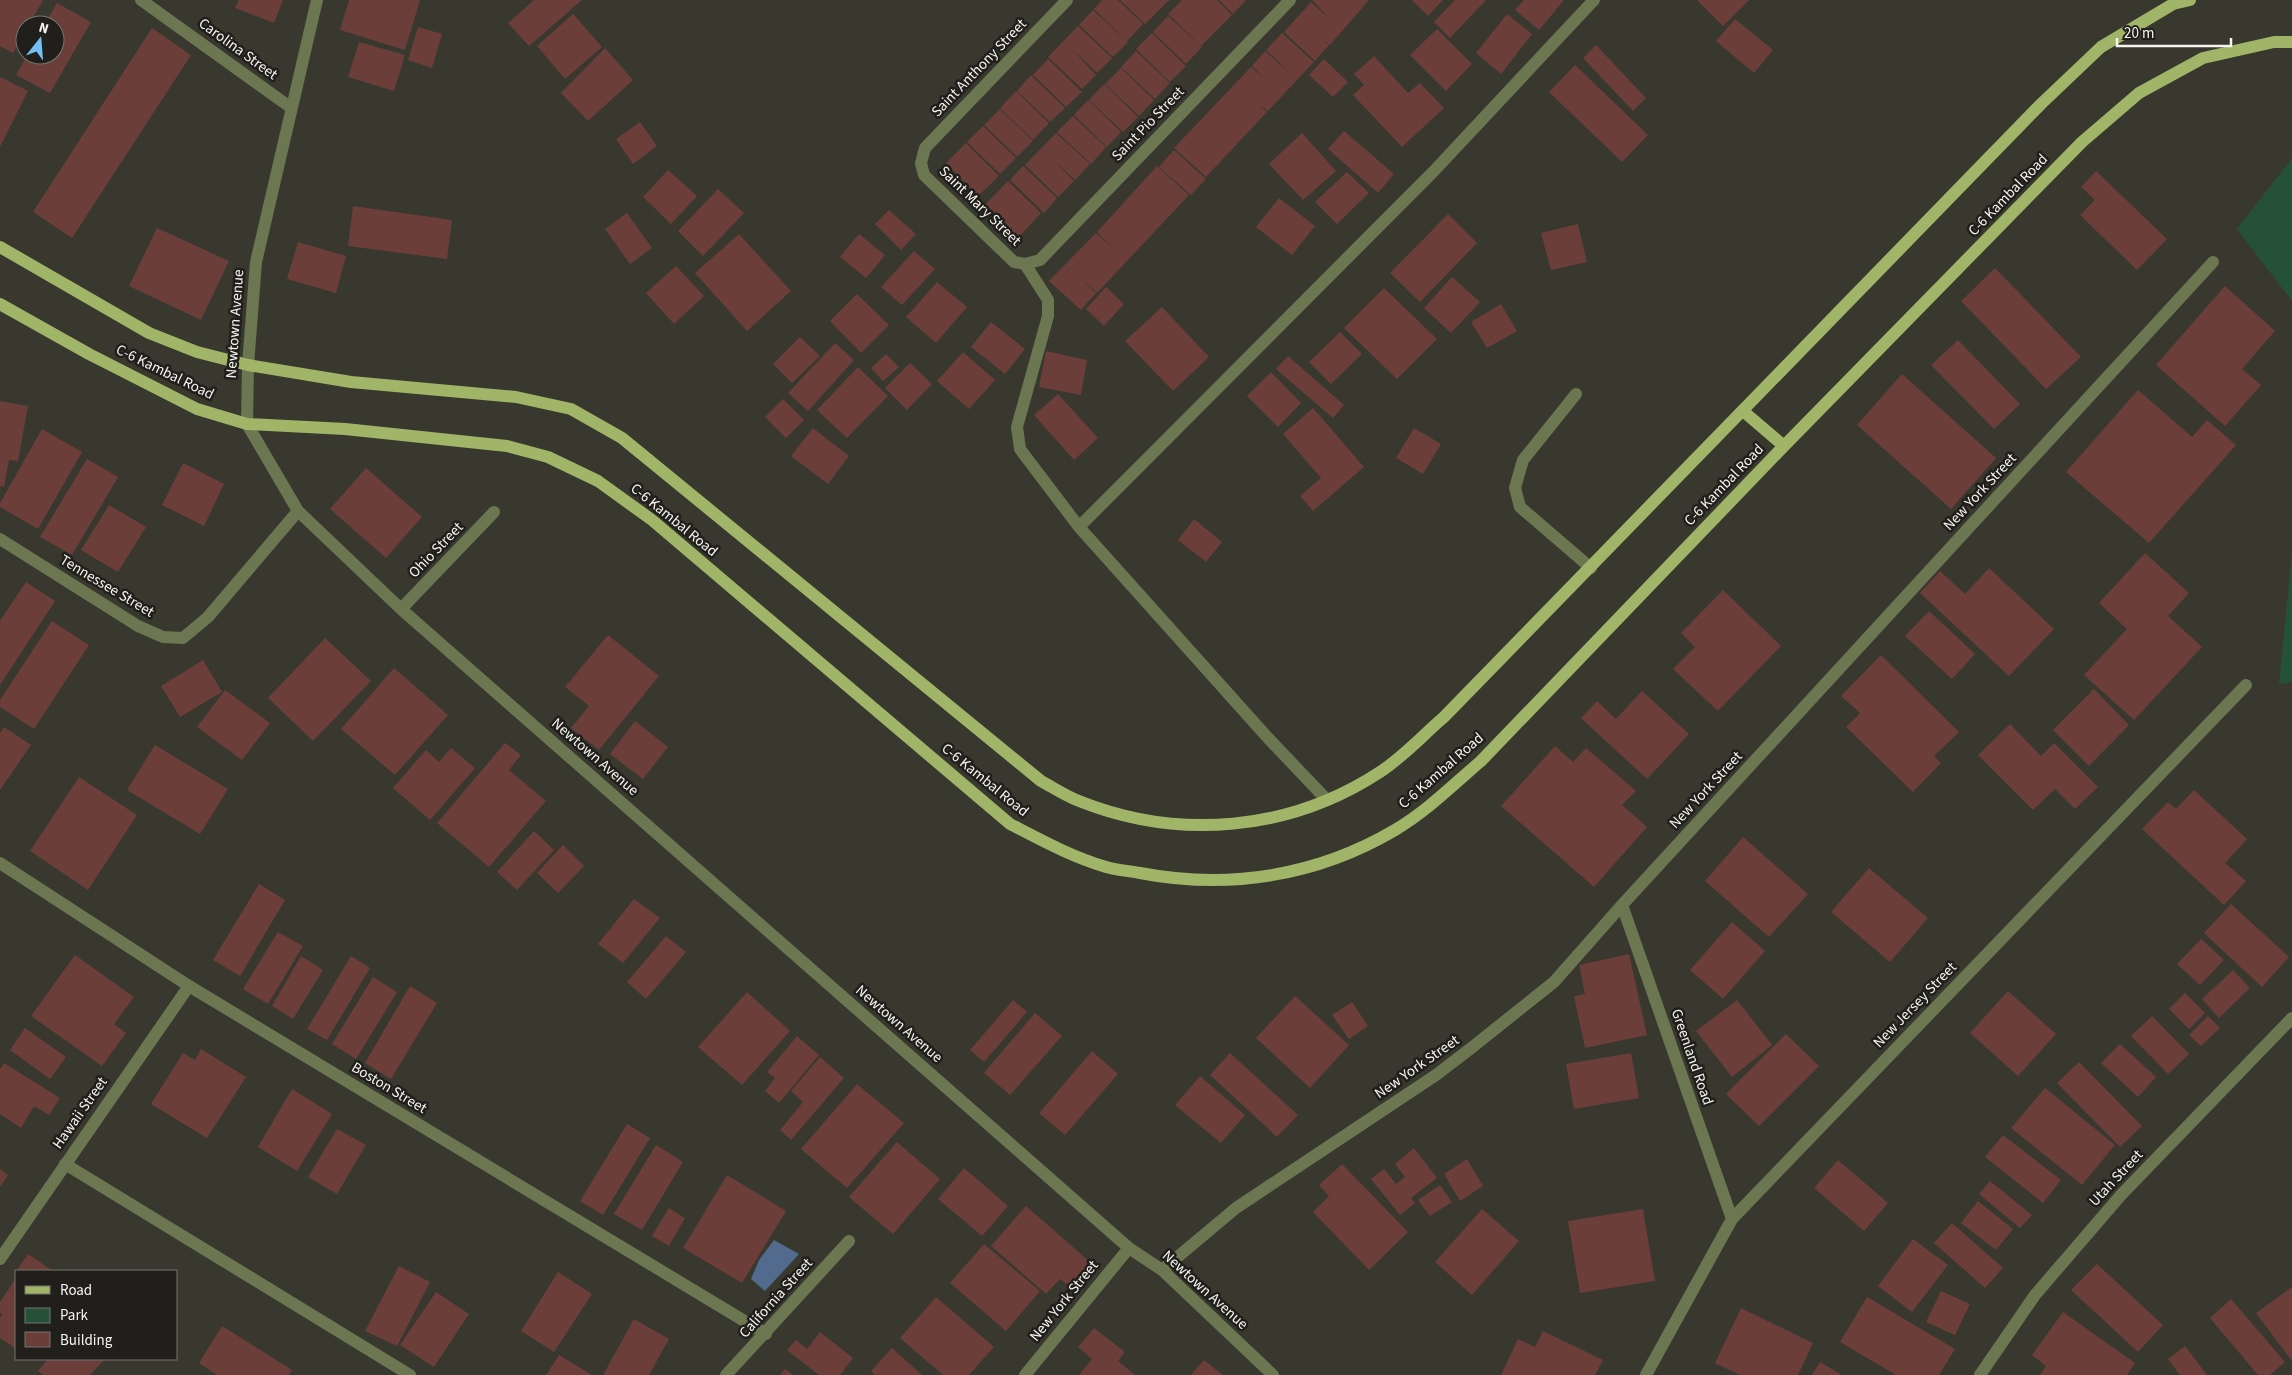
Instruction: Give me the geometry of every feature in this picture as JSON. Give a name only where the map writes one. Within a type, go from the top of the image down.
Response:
[{"type":"main road","name":"C-6 Kambal Road","points":[[0,247],[149,333],[197,352],[248,365],[351,382],[516,397],[571,410],[622,438],[1041,781],[1078,800],[1120,814],[1169,822],[1208,825],[1262,821],[1296,812],[1328,800],[1382,771],[1444,717],[2041,104],[2101,47],[2173,4],[2190,0]]},
{"type":"main road","name":"C-6 Kambal Road","points":[[0,304],[89,354],[197,408],[247,424],[345,429],[508,446],[548,456],[598,481],[652,520],[1010,824],[1054,847],[1107,868],[1162,877],[1210,881],[1262,877],[1313,867],[1350,853],[1396,829],[1431,804],[1481,761],[1784,446],[2082,142],[2139,93],[2203,58],[2274,42],[2292,42]]},
{"type":"main road","points":[[1743,411],[1784,446]]},
{"type":"street","name":"Carolina Street","points":[[142,0],[290,107]]},
{"type":"street","name":"Newtown Avenue","points":[[317,0],[290,107],[256,262],[248,365],[247,424],[298,511],[401,609],[1129,1248],[1162,1270],[1273,1375]]},
{"type":"street","name":"Saint Anthony Street","points":[[921,163],[924,148],[1067,0]]},
{"type":"street","name":"Saint Pio Street","points":[[1025,264],[1040,260],[1290,0]]},
{"type":"street","points":[[1079,527],[1433,172],[1594,0]]},
{"type":"street","name":"Saint Mary Street","points":[[921,163],[924,175],[1014,262],[1025,264]]},
{"type":"street","name":"New York Street","points":[[1162,1270],[1236,1208],[1436,1076],[1554,982],[2213,262]]},
{"type":"street","points":[[1025,264],[1048,300],[1048,316],[1017,427],[1020,449],[1079,527],[1268,738],[1328,800]]},
{"type":"street","points":[[1576,394],[1523,460],[1515,488],[1520,507],[1591,568]]},
{"type":"street","name":"Tennessee Street","points":[[0,539],[138,626],[162,636],[183,638],[208,617],[298,511]]},
{"type":"street","name":"Ohio Street","points":[[401,609],[494,512]]},
{"type":"street","name":"New Jersey Street","points":[[1646,1375],[1732,1219],[2246,685]]},
{"type":"street","name":"Boston Street","points":[[0,863],[188,986],[766,1334]]},
{"type":"street","name":"Greenland Road","points":[[1622,906],[1732,1219]]},
{"type":"street","name":"Hawaii Street","points":[[0,1259],[188,986]]},
{"type":"street","name":"Utah Street","points":[[1980,1375],[2035,1295],[2121,1195],[2292,1018]]},
{"type":"street","points":[[65,1164],[410,1375]]},
{"type":"street","name":"California Street","points":[[726,1375],[766,1334],[849,1241]]},
{"type":"street","name":"New York Street","points":[[1025,1375],[1129,1248]]},
{"type":"green space","points":[[2292,158],[2292,301],[2237,229]]},
{"type":"green space","points":[[2292,552],[2292,682],[2279,684]]},
{"type":"water","points":[[774,1240],[799,1254],[765,1291],[751,1279],[759,1260]]},
{"type":"building","points":[[0,0],[43,0],[35,15],[15,15],[15,50],[13,53],[0,46]]},
{"type":"building","points":[[239,0],[283,0],[274,23],[235,8]]},
{"type":"building","points":[[349,0],[420,0],[405,50],[340,30]]},
{"type":"building","points":[[534,0],[582,0],[529,46],[508,23]]},
{"type":"building","points":[[1102,0],[1118,0],[1143,24],[1127,41],[1094,9]]},
{"type":"building","points":[[1120,0],[1169,0],[1145,24]]},
{"type":"building","points":[[1182,0],[1217,0],[1232,15],[1201,46],[1168,14]]},
{"type":"building","points":[[1219,0],[1246,0],[1233,14]]},
{"type":"building","points":[[1312,0],[1369,0],[1330,45],[1322,39],[1329,45],[1315,61],[1284,32],[1311,2],[1330,19]]},
{"type":"building","points":[[1412,0],[1443,0],[1428,16]]},
{"type":"building","points":[[1455,0],[1486,0],[1450,38],[1434,22]]},
{"type":"building","points":[[1524,0],[1564,0],[1539,30],[1515,10]]},
{"type":"building","points":[[1697,0],[1749,0],[1723,26]]},
{"type":"building","points":[[57,3],[91,22],[50,93],[16,75],[22,65],[65,65],[65,15],[50,15]]},
{"type":"building","points":[[1093,10],[1128,42],[1113,57],[1079,25]]},
{"type":"building","points":[[573,14],[602,47],[565,79],[537,46]]},
{"type":"building","points":[[1507,14],[1532,34],[1501,74],[1476,53]]},
{"type":"building","points":[[1168,16],[1202,47],[1186,64],[1153,32]]},
{"type":"building","points":[[1735,19],[1773,50],[1754,73],[1716,41]]},
{"type":"building","points":[[1078,26],[1112,58],[1097,73],[1071,48],[1096,75],[1082,89],[1048,57]]},
{"type":"building","points":[[418,27],[442,34],[432,68],[408,60]]},
{"type":"building","points":[[152,28],[191,55],[72,238],[33,212]]},
{"type":"building","points":[[1437,29],[1472,64],[1446,91],[1410,55]]},
{"type":"building","points":[[1152,33],[1186,66],[1170,82],[1136,49]]},
{"type":"building","points":[[1282,33],[1314,62],[1268,111],[1259,104],[1267,112],[1206,177],[1174,148],[1251,67],[1265,79],[1252,66],[1265,51],[1293,76],[1266,50]]},
{"type":"building","points":[[359,42],[405,55],[394,91],[348,77]]},
{"type":"building","points":[[1596,45],[1646,98],[1633,111],[1583,58]]},
{"type":"building","points":[[605,48],[633,80],[588,121],[561,93]]},
{"type":"building","points":[[1136,51],[1170,83],[1155,99],[1121,67]]},
{"type":"building","points":[[1374,56],[1408,93],[1420,83],[1444,108],[1402,147],[1353,95],[1364,85],[1354,74]]},
{"type":"building","points":[[1048,59],[1082,92],[1066,107],[1033,75]]},
{"type":"building","points":[[1324,59],[1348,82],[1333,97],[1309,75]]},
{"type":"building","points":[[1575,65],[1648,135],[1622,162],[1549,92]]},
{"type":"building","points":[[1121,68],[1154,100],[1139,116],[1105,84]]},
{"type":"building","points":[[1031,75],[1065,108],[1050,122],[1017,91]]},
{"type":"building","points":[[0,77],[28,91],[0,147]]},
{"type":"building","points":[[1104,84],[1138,117],[1123,132],[1089,100]]},
{"type":"building","points":[[1016,91],[1049,123],[1033,140],[1000,108]]},
{"type":"building","points":[[1088,100],[1121,132],[1107,147],[1074,115]]},
{"type":"building","points":[[1000,109],[1033,141],[1017,157],[984,125]]},
{"type":"building","points":[[1073,116],[1106,147],[1091,164],[1057,132]]},
{"type":"building","points":[[640,122],[657,146],[633,164],[616,139]]},
{"type":"building","points":[[983,126],[1016,158],[1000,174],[967,142]]},
{"type":"building","points":[[1344,131],[1394,174],[1378,193],[1328,149]]},
{"type":"building","points":[[1056,133],[1090,164],[1075,180],[1051,158],[1074,181],[1058,197],[1025,165]]},
{"type":"building","points":[[1302,133],[1336,171],[1303,200],[1269,164]]},
{"type":"building","points":[[966,143],[999,176],[978,196],[946,163]]},
{"type":"building","points":[[1174,150],[1206,179],[1191,195],[1159,167]]},
{"type":"building","points":[[1023,166],[1057,198],[1044,213],[1010,180]]},
{"type":"building","points":[[1157,166],[1189,195],[1097,293],[1074,272],[1096,293],[1081,310],[1049,281],[1096,233],[1113,248],[1097,232]]},
{"type":"building","points":[[668,170],[697,196],[671,224],[643,197]]},
{"type":"building","points":[[2096,171],[2167,239],[2137,270],[2080,215],[2095,200],[2081,187]]},
{"type":"building","points":[[1347,172],[1369,193],[1337,224],[1315,202]]},
{"type":"building","points":[[1008,181],[1041,213],[1018,238],[985,205]]},
{"type":"building","points":[[718,189],[744,213],[703,256],[678,231]]},
{"type":"building","points":[[1279,198],[1315,226],[1292,255],[1256,227]]},
{"type":"building","points":[[353,206],[452,220],[447,259],[348,246]]},
{"type":"building","points":[[889,210],[916,234],[901,250],[875,224]]},
{"type":"building","points":[[627,213],[652,248],[630,264],[605,229]]},
{"type":"building","points":[[1448,214],[1477,243],[1420,302],[1390,273]]},
{"type":"building","points":[[1578,224],[1587,262],[1551,270],[1541,233]]},
{"type":"building","points":[[157,228],[229,261],[201,320],[129,286]]},
{"type":"building","points":[[739,234],[791,291],[747,331],[695,273]]},
{"type":"building","points":[[859,234],[885,255],[866,278],[840,257]]},
{"type":"building","points":[[298,242],[346,256],[336,293],[287,279]]},
{"type":"building","points":[[914,251],[935,269],[902,305],[881,287]]},
{"type":"building","points":[[676,266],[704,296],[674,324],[646,293]]},
{"type":"building","points":[[1995,268],[2081,357],[2046,389],[1961,301]]},
{"type":"building","points":[[1452,277],[1480,302],[1451,333],[1424,308]]},
{"type":"building","points":[[937,282],[967,307],[936,343],[906,317]]},
{"type":"building","points":[[2225,286],[2275,331],[2242,369],[2261,385],[2225,426],[2156,365]]},
{"type":"building","points":[[1106,287],[1124,304],[1104,326],[1086,309]]},
{"type":"building","points":[[1384,288],[1437,339],[1397,379],[1344,328]]},
{"type":"building","points":[[857,294],[889,325],[861,353],[830,321]]},
{"type":"building","points":[[1501,304],[1517,331],[1487,348],[1471,322]]},
{"type":"building","points":[[1162,307],[1209,357],[1173,391],[1125,341]]},
{"type":"building","points":[[991,322],[1025,349],[1005,374],[971,347]]},
{"type":"building","points":[[1340,332],[1362,354],[1331,384],[1309,362]]},
{"type":"building","points":[[800,337],[820,356],[792,383],[773,364]]},
{"type":"building","points":[[1958,340],[2020,404],[1994,429],[1931,365]]},
{"type":"building","points":[[835,343],[854,360],[808,411],[788,393]]},
{"type":"building","points":[[1046,351],[1087,360],[1081,395],[1039,387]]},
{"type":"building","points":[[963,352],[995,380],[969,409],[937,381]]},
{"type":"building","points":[[886,354],[899,367],[883,381],[871,368]]},
{"type":"building","points":[[1288,356],[1344,405],[1333,418],[1276,369]]},
{"type":"building","points":[[910,363],[932,384],[907,410],[885,388]]},
{"type":"building","points":[[858,367],[888,396],[847,438],[817,410]]},
{"type":"building","points":[[1271,372],[1301,403],[1278,427],[1247,396]]},
{"type":"building","points":[[1902,374],[1996,458],[1951,509],[1857,425]]},
{"type":"building","points":[[2138,390],[2192,437],[2207,420],[2236,445],[2149,543],[2066,472]]},
{"type":"building","points":[[1058,394],[1098,438],[1074,460],[1034,415]]},
{"type":"building","points":[[783,399],[804,420],[786,438],[765,417]]},
{"type":"building","points":[[0,401],[28,406],[18,461],[9,460],[4,487],[0,486]]},
{"type":"building","points":[[1313,408],[1364,467],[1313,511],[1300,496],[1321,478],[1283,434]]},
{"type":"building","points":[[813,428],[849,456],[828,484],[791,456]]},
{"type":"building","points":[[1414,428],[1441,444],[1423,474],[1396,458]]},
{"type":"building","points":[[42,429],[82,452],[38,529],[0,507],[0,503]]},
{"type":"building","points":[[87,459],[118,477],[72,555],[40,537]]},
{"type":"building","points":[[183,463],[224,484],[204,526],[162,505]]},
{"type":"building","points":[[366,468],[422,517],[386,558],[330,509]]},
{"type":"building","points":[[109,505],[146,527],[118,572],[81,550]]},
{"type":"building","points":[[1194,519],[1222,542],[1206,562],[1178,540]]},
{"type":"building","points":[[2145,553],[2189,593],[2168,616],[2202,647],[2134,720],[2084,675],[2127,629],[2099,603]]},
{"type":"building","points":[[1989,568],[2054,629],[2009,676],[1920,593],[1940,571],[1965,594]]},
{"type":"building","points":[[26,582],[55,601],[0,685],[0,621]]},
{"type":"building","points":[[1723,590],[1781,646],[1718,711],[1673,669],[1695,647],[1681,633]]},
{"type":"building","points":[[1929,611],[1975,654],[1952,679],[1905,636]]},
{"type":"building","points":[[52,621],[89,645],[34,729],[0,707],[0,700]]},
{"type":"building","points":[[608,635],[659,676],[599,750],[571,728],[589,706],[565,687]]},
{"type":"building","points":[[325,638],[371,681],[313,741],[268,698]]},
{"type":"building","points":[[1881,655],[1959,732],[1934,756],[1941,763],[1913,792],[1846,727],[1860,713],[1841,696]]},
{"type":"building","points":[[203,660],[222,692],[180,717],[161,686]]},
{"type":"building","points":[[394,668],[448,715],[395,775],[341,729]]},
{"type":"building","points":[[2094,689],[2129,725],[2089,766],[2053,730]]},
{"type":"building","points":[[225,690],[270,723],[242,760],[197,727]]},
{"type":"building","points":[[1642,691],[1689,734],[1647,779],[1581,718],[1597,701],[1616,719]]},
{"type":"building","points":[[635,721],[668,747],[643,779],[610,754]]},
{"type":"building","points":[[2010,724],[2041,756],[2054,743],[2098,787],[2075,809],[2055,789],[2033,810],[1978,755]]},
{"type":"building","points":[[4,727],[31,745],[0,790],[0,733]]},
{"type":"building","points":[[505,743],[521,755],[509,770],[546,801],[489,867],[437,823]]},
{"type":"building","points":[[155,745],[228,789],[200,834],[127,790]]},
{"type":"building","points":[[1555,746],[1573,762],[1586,748],[1636,791],[1622,805],[1647,827],[1594,887],[1501,806]]},
{"type":"building","points":[[451,748],[475,768],[430,820],[393,788],[426,750],[439,762]]},
{"type":"building","points":[[79,777],[137,815],[88,890],[30,851]]},
{"type":"building","points":[[2194,790],[2247,839],[2225,863],[2246,881],[2224,905],[2142,829],[2168,802],[2176,809]]},
{"type":"building","points":[[534,831],[554,850],[517,890],[497,872]]},
{"type":"building","points":[[1743,837],[1808,894],[1769,937],[1705,881]]},
{"type":"building","points":[[563,845],[584,866],[558,893],[537,873]]},
{"type":"building","points":[[1869,868],[1928,918],[1890,962],[1831,912]]},
{"type":"building","points":[[259,884],[285,900],[240,976],[213,960]]},
{"type":"building","points":[[634,899],[660,918],[623,963],[598,944]]},
{"type":"building","points":[[2231,904],[2289,957],[2262,987],[2204,933]]},
{"type":"building","points":[[1732,922],[1765,951],[1723,999],[1690,970]]},
{"type":"building","points":[[278,932],[303,946],[268,1004],[243,989]]},
{"type":"building","points":[[666,936],[686,952],[646,999],[627,982]]},
{"type":"building","points":[[2201,939],[2224,960],[2200,985],[2177,964]]},
{"type":"building","points":[[1629,954],[1647,1035],[1585,1048],[1574,996],[1585,994],[1579,965]]},
{"type":"building","points":[[75,955],[134,997],[114,1024],[126,1033],[102,1066],[31,1016]]},
{"type":"building","points":[[301,956],[323,970],[293,1019],[272,1006]]},
{"type":"building","points":[[351,956],[370,968],[327,1040],[307,1029]]},
{"type":"building","points":[[2233,970],[2250,988],[2219,1018],[2202,999]]},
{"type":"building","points":[[373,977],[397,992],[356,1059],[332,1044]]},
{"type":"building","points":[[410,986],[437,1003],[391,1079],[365,1063]]},
{"type":"building","points":[[2008,991],[2056,1034],[2018,1076],[1970,1033]]},
{"type":"building","points":[[747,992],[790,1031],[742,1085],[698,1047]]},
{"type":"building","points":[[2185,993],[2205,1013],[2189,1029],[2169,1009]]},
{"type":"building","points":[[1295,996],[1349,1045],[1310,1088],[1256,1038]]},
{"type":"building","points":[[1013,1000],[1027,1012],[984,1062],[970,1050]]},
{"type":"building","points":[[1737,1000],[1772,1045],[1732,1077],[1696,1031]]},
{"type":"building","points":[[1352,1002],[1368,1026],[1349,1039],[1332,1015]]},
{"type":"building","points":[[1035,1013],[1062,1036],[1010,1095],[984,1073]]},
{"type":"building","points":[[2152,1016],[2189,1054],[2168,1074],[2131,1036]]},
{"type":"building","points":[[2208,1016],[2220,1028],[2201,1046],[2189,1035]]},
{"type":"building","points":[[25,1028],[66,1057],[50,1079],[10,1050]]},
{"type":"building","points":[[1786,1034],[1819,1066],[1759,1126],[1726,1094]]},
{"type":"building","points":[[797,1036],[819,1055],[779,1103],[765,1091],[775,1078],[767,1072]]},
{"type":"building","points":[[2120,1044],[2156,1077],[2138,1097],[2101,1063]]},
{"type":"building","points":[[201,1049],[246,1077],[207,1138],[151,1104],[183,1053],[195,1060]]},
{"type":"building","points":[[1092,1051],[1118,1074],[1065,1135],[1039,1113]]},
{"type":"building","points":[[1230,1053],[1298,1115],[1277,1137],[1210,1075]]},
{"type":"building","points":[[1631,1053],[1639,1098],[1574,1109],[1566,1064]]},
{"type":"building","points":[[820,1057],[844,1078],[791,1140],[780,1130],[803,1102],[791,1091]]},
{"type":"building","points":[[2079,1062],[2142,1126],[2120,1147],[2057,1083]]},
{"type":"building","points":[[4,1063],[60,1098],[49,1115],[34,1106],[21,1128],[0,1114],[0,1069]]},
{"type":"building","points":[[1200,1076],[1245,1115],[1221,1143],[1175,1105]]},
{"type":"building","points":[[857,1084],[904,1123],[847,1188],[801,1149]]},
{"type":"building","points":[[2045,1088],[2115,1145],[2082,1185],[2011,1128]]},
{"type":"building","points":[[292,1089],[332,1114],[297,1171],[258,1147]]},
{"type":"building","points":[[627,1124],[650,1138],[603,1215],[580,1201]]},
{"type":"building","points":[[337,1129],[366,1145],[337,1194],[308,1177]]},
{"type":"building","points":[[2003,1135],[2061,1180],[2043,1203],[1985,1157]]},
{"type":"building","points":[[897,1142],[940,1179],[893,1234],[849,1197]]},
{"type":"building","points":[[656,1145],[683,1162],[642,1230],[614,1214]]},
{"type":"building","points":[[1414,1148],[1437,1178],[1411,1198],[1415,1203],[1400,1215],[1371,1179],[1384,1169],[1396,1184],[1405,1177],[1395,1164]]},
{"type":"building","points":[[1467,1159],[1483,1186],[1460,1201],[1444,1174]]},
{"type":"building","points":[[1838,1160],[1888,1203],[1864,1231],[1814,1188]]},
{"type":"building","points":[[1342,1164],[1408,1232],[1369,1270],[1313,1212],[1329,1196],[1319,1185]]},
{"type":"building","points":[[964,1168],[1008,1206],[982,1236],[938,1199]]},
{"type":"building","points":[[0,1169],[8,1175],[0,1187]]},
{"type":"building","points":[[727,1175],[786,1211],[742,1283],[683,1248]]},
{"type":"building","points":[[1990,1181],[2032,1215],[2020,1228],[1979,1194]]},
{"type":"building","points":[[1440,1185],[1452,1202],[1430,1216],[1418,1200]]},
{"type":"building","points":[[1978,1201],[2013,1229],[1996,1250],[1961,1223]]},
{"type":"building","points":[[1026,1206],[1090,1262],[1069,1286],[1060,1279],[1046,1294],[991,1246]]},
{"type":"building","points":[[669,1208],[685,1218],[669,1246],[652,1236]]},
{"type":"building","points":[[1482,1209],[1519,1241],[1472,1295],[1435,1262]]},
{"type":"building","points":[[1643,1209],[1655,1281],[1580,1293],[1568,1221]]},
{"type":"building","points":[[1952,1223],[2003,1268],[1985,1288],[1934,1243]]},
{"type":"building","points":[[1913,1239],[1948,1265],[1912,1312],[1878,1286]]},
{"type":"building","points":[[984,1244],[1040,1291],[1006,1331],[950,1283]]},
{"type":"building","points":[[28,1254],[52,1270],[17,1270]]},
{"type":"building","points":[[2097,1264],[2163,1325],[2138,1352],[2071,1290]]},
{"type":"building","points":[[399,1266],[430,1282],[397,1346],[365,1331]]},
{"type":"building","points":[[558,1272],[592,1294],[554,1352],[521,1331]]},
{"type":"building","points":[[15,1280],[15,1348],[0,1338],[0,1318],[2,1314],[0,1313],[0,1302]]},
{"type":"building","points":[[2292,1287],[2292,1361],[2256,1313]]},
{"type":"building","points":[[1941,1291],[1970,1304],[1955,1335],[1926,1322]]},
{"type":"building","points":[[436,1292],[469,1314],[434,1367],[400,1345]]},
{"type":"building","points":[[936,1297],[994,1347],[969,1375],[943,1375],[900,1338]]},
{"type":"building","points":[[1867,1297],[1955,1349],[1939,1375],[1896,1375],[1840,1342]]},
{"type":"building","points":[[2231,1299],[2285,1362],[2270,1375],[2258,1375],[2210,1318]]},
{"type":"building","points":[[1741,1308],[1813,1343],[1798,1375],[1740,1375],[1715,1363]]},
{"type":"building","points":[[2063,1312],[2135,1363],[2127,1375],[2040,1375],[2046,1366],[2032,1355]]},
{"type":"building","points":[[634,1319],[669,1339],[649,1375],[603,1375]]},
{"type":"building","points":[[222,1326],[292,1370],[289,1375],[217,1375],[199,1363]]},
{"type":"building","points":[[1094,1328],[1125,1352],[1118,1361],[1135,1375],[1079,1375],[1092,1359],[1078,1347]]},
{"type":"building","points":[[1543,1331],[1603,1360],[1595,1375],[1501,1375],[1518,1339],[1535,1347]]},
{"type":"building","points":[[820,1332],[853,1358],[840,1375],[819,1375],[787,1350],[796,1340],[807,1349]]},
{"type":"building","points":[[2185,1346],[2207,1375],[2180,1375],[2168,1359]]},
{"type":"building","points":[[892,1348],[922,1375],[875,1375],[871,1371]]},
{"type":"building","points":[[559,1355],[592,1375],[546,1375]]},
{"type":"building","points":[[47,1360],[104,1360],[90,1375],[43,1375],[38,1371]]},
{"type":"building","points":[[1204,1360],[1223,1375],[1191,1375]]},
{"type":"building","points":[[1820,1362],[1842,1375],[1812,1375]]},
{"type":"building","points":[[785,1369],[793,1375],[780,1375]]}]
